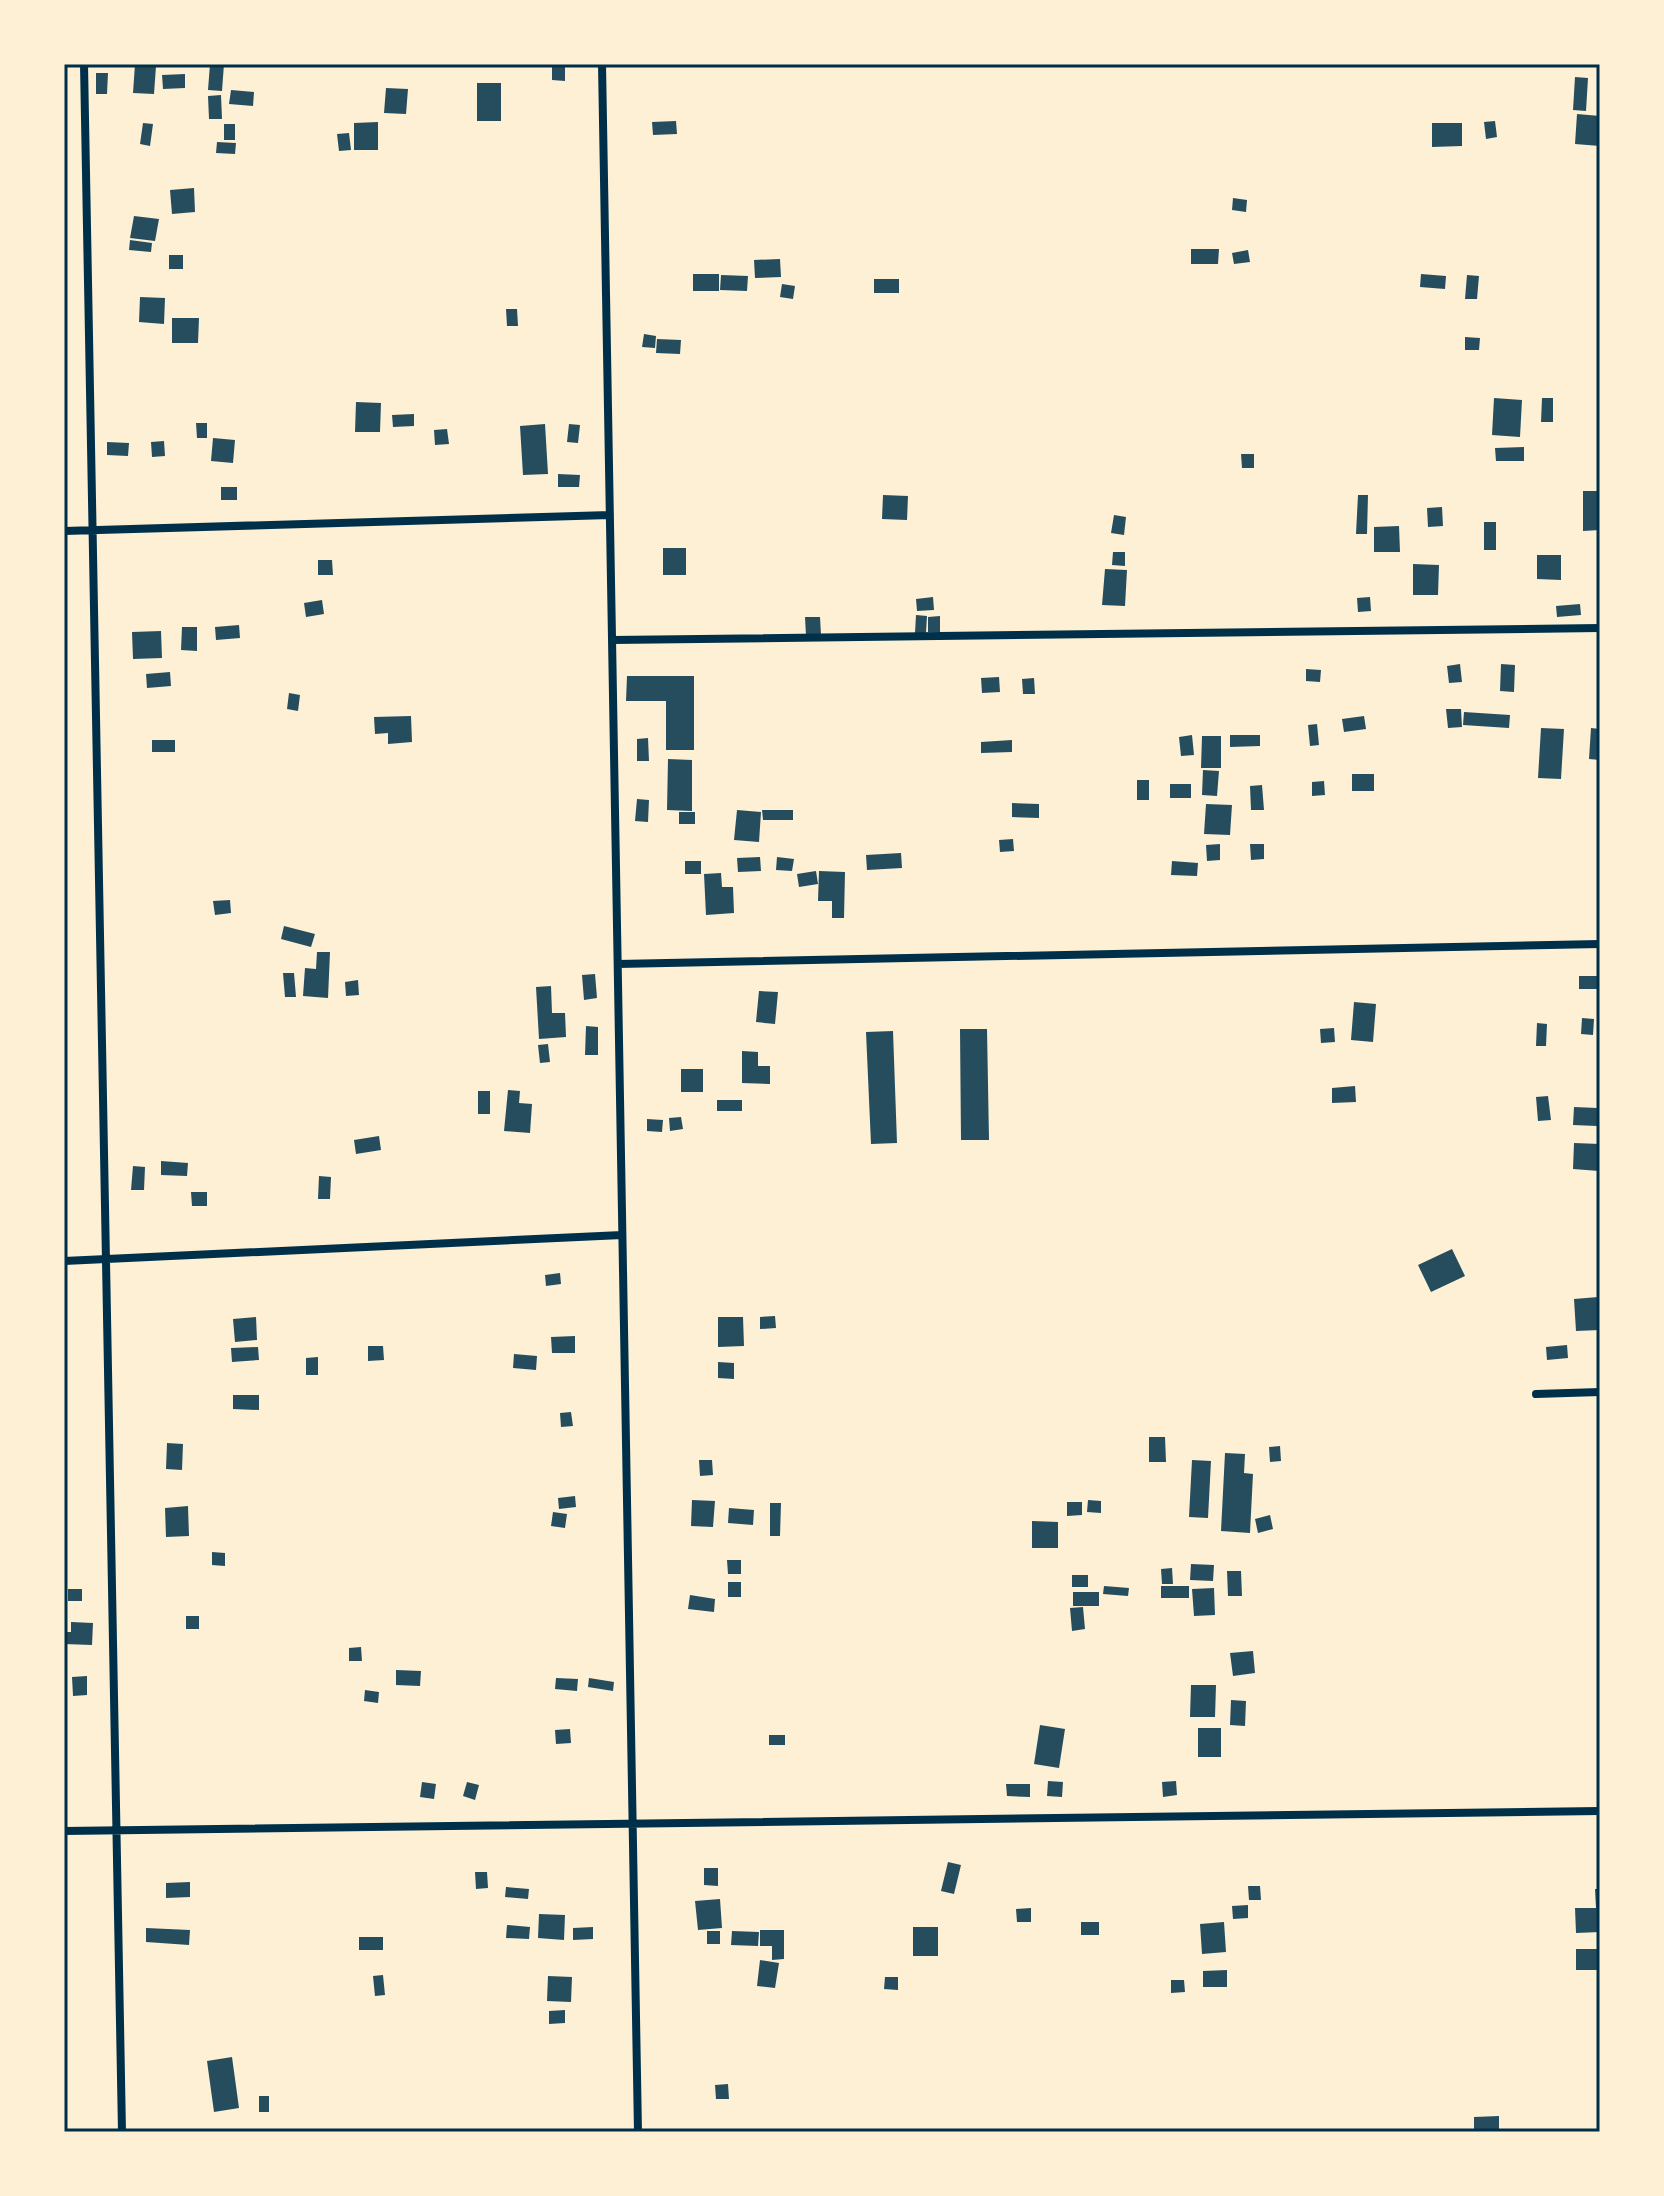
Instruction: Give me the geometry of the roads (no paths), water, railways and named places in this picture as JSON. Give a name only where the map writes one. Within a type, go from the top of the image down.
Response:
[{"type":"street","points":[[84,64],[122,2132]]},
{"type":"street","points":[[602,64],[638,2132]]},
{"type":"street","points":[[64,531],[610,515]]},
{"type":"street","points":[[612,640],[1600,628]]},
{"type":"street","points":[[618,964],[1600,944]]},
{"type":"street","points":[[64,1261],[622,1235]]},
{"type":"street","points":[[1536,1394],[1600,1392]]},
{"type":"street","points":[[64,1831],[1600,1811]]}]
